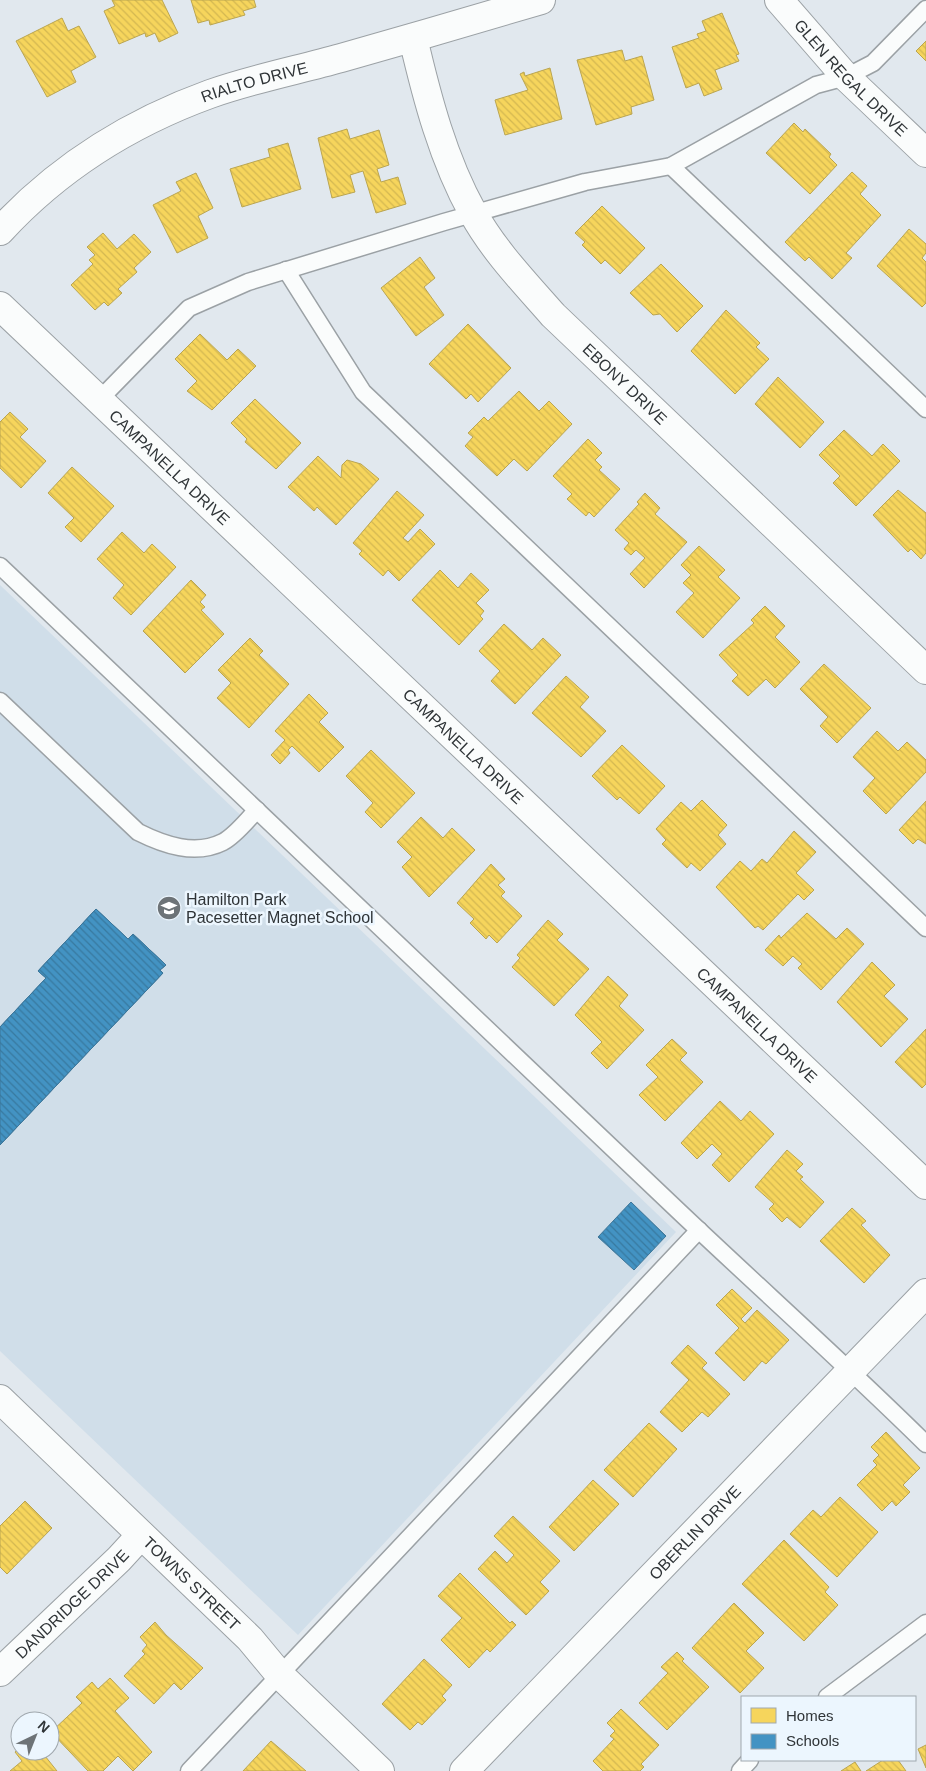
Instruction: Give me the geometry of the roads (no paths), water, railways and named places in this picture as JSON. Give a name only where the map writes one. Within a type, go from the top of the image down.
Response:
[{"type":"street","name":"RIALTO DRIVE","points":[[0,231],[21,208],[60,175],[107,142],[158,116],[211,94],[541,0]]},
{"type":"street","name":"GLEN REGAL DRIVE","points":[[779,0],[846,77],[926,153]]},
{"type":"street","name":"EBONY DRIVE","points":[[413,38],[427,98],[447,158],[474,214],[507,264],[553,315],[926,670]]},
{"type":"street","name":"CAMPANELLA DRIVE","points":[[0,306],[926,1185]]},
{"type":"street","name":"OBERLIN DRIVE","points":[[464,1771],[926,1293]]},
{"type":"street","name":"TOWNS STREET","points":[[0,1399],[250,1639],[279,1674],[380,1771]]},
{"type":"street","name":"DANDRIDGE DRIVE","points":[[0,1672],[119,1559],[141,1534]]},
{"type":"lane","points":[[99,400],[189,308],[248,282],[474,214],[585,182],[671,166],[816,85],[846,77],[873,63],[926,9]]},
{"type":"lane","points":[[671,166],[926,409]]},
{"type":"lane","points":[[286,270],[363,392],[926,928]]},
{"type":"lane","points":[[0,566],[827,1351],[852,1371],[926,1444]]},
{"type":"lane","points":[[0,701],[138,832],[161,843],[182,848],[205,848],[224,842],[257,810]]},
{"type":"lane","points":[[189,1771],[699,1230]]},
{"type":"lane","points":[[827,1696],[926,1623]]},
{"type":"lane","points":[[740,1771],[749,1761]]},
{"type":"place","name":"Hamilton Park Pacesetter Magnet School","points":[[169,908]]}]
